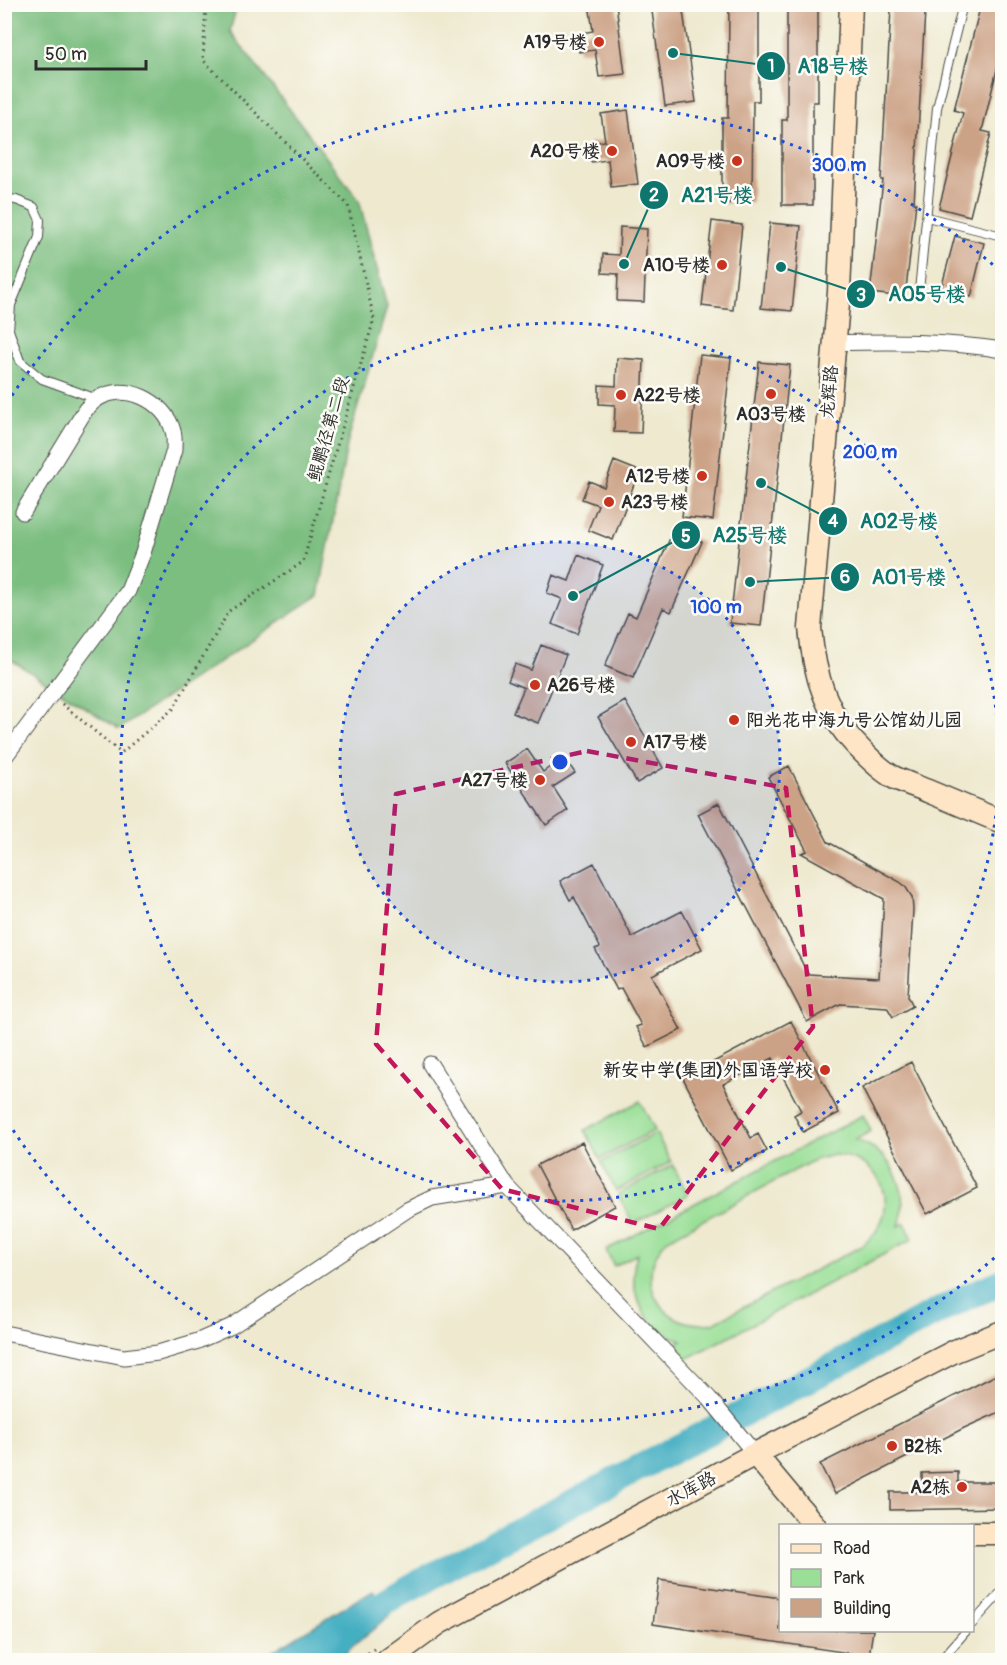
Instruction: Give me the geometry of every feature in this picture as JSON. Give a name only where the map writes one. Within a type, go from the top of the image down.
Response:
[{"type":"street","name":"龙辉路","points":[[851,4],[838,292],[810,627],[812,653],[827,702],[839,724],[873,762],[894,777],[1002,822]]},
{"type":"street","points":[[833,343],[920,341],[1002,350]]},
{"type":"street","points":[[4,758],[128,591],[143,553],[174,450],[174,433],[167,417],[158,406],[144,397],[112,393],[97,399],[86,409],[23,512]]},
{"type":"street","points":[[430,1064],[507,1186],[709,1398],[813,1524]]},
{"type":"street","points":[[4,1333],[124,1357],[158,1353],[198,1341],[232,1326],[407,1210],[432,1198],[507,1186]]},
{"type":"street","name":"水库路","points":[[388,1660],[439,1623],[955,1351],[1002,1332]]},
{"type":"lane","points":[[919,291],[937,108],[963,4]]},
{"type":"lane","points":[[4,198],[34,207],[40,220],[39,237],[11,305],[9,330],[20,362],[42,379],[97,399]]},
{"type":"lane","points":[[927,216],[1002,236]]},
{"type":"lane","points":[[974,1622],[1002,1590]]},
{"type":"lane","points":[[941,1660],[965,1632]]},
{"type":"path","name":"鲲鹏径第二段","points":[[51,695],[121,753],[173,709],[229,611],[303,562],[374,319],[348,205],[203,60],[206,4]]},
{"type":"highlighted area","points":[[587,751],[786,788],[813,1027],[659,1229],[502,1189],[376,1044],[396,794]]},
{"type":"green space","points":[[4,5],[237,5],[230,31],[359,200],[387,307],[348,440],[319,595],[119,729],[5,656]]},
{"type":"green space","points":[[640,1101],[655,1130],[600,1159],[585,1130]]},
{"type":"green space","points":[[863,1115],[871,1131],[855,1140],[879,1153],[895,1173],[902,1199],[899,1226],[905,1223],[913,1239],[686,1359],[677,1343],[682,1340],[657,1328],[641,1307],[634,1281],[637,1254],[614,1266],[606,1250]],"holes":[[[834,1155],[852,1159],[867,1166],[878,1177],[884,1190],[885,1205],[882,1220],[874,1234],[860,1247],[713,1323],[694,1324],[678,1319],[665,1310],[656,1299],[652,1285],[652,1269],[657,1254],[668,1239],[814,1160]]]},
{"type":"green space","points":[[656,1133],[671,1162],[616,1191],[601,1162]]},
{"type":"green space","points":[[673,1165],[688,1195],[633,1224],[618,1194]]},
{"type":"water","points":[[373,1590],[389,1616],[340,1660],[258,1660]]},
{"type":"building","name":"A19号楼","points":[[589,4],[616,4],[625,74],[599,77],[595,50],[579,52],[576,34],[593,31]]},
{"type":"building","points":[[651,4],[682,4],[696,102],[665,106]]},
{"type":"building","points":[[729,4],[759,4],[759,101],[753,101],[752,203],[722,203],[722,118],[728,118]]},
{"type":"building","points":[[787,4],[818,4],[818,102],[813,102],[813,205],[782,205],[782,120],[787,120]]},
{"type":"building","points":[[981,4],[1002,4],[1002,62],[999,61],[982,131],[991,133],[970,216],[939,208],[963,113],[954,110]]},
{"type":"building","points":[[891,9],[925,11],[914,203],[916,203],[905,297],[870,293],[883,180],[881,180]]},
{"type":"building","name":"A20号楼","points":[[628,110],[638,184],[611,187],[608,160],[591,162],[589,143],[605,141],[601,114]]},
{"type":"building","name":"A10号楼","points":[[712,221],[742,225],[733,310],[702,306]]},
{"type":"building","points":[[770,223],[801,226],[792,311],[761,308]]},
{"type":"building","points":[[620,227],[647,229],[644,302],[617,301],[618,274],[602,273],[603,254],[619,255]]},
{"type":"building","points":[[955,236],[984,243],[971,297],[941,289]]},
{"type":"building","points":[[700,355],[731,358],[713,520],[682,517]]},
{"type":"building","name":"A22号楼","points":[[617,358],[644,360],[641,433],[614,432],[615,405],[599,404],[599,385],[616,386]]},
{"type":"building","points":[[759,362],[790,365],[761,626],[730,623]]},
{"type":"building","name":"A23号楼","points":[[614,461],[639,471],[613,540],[588,530],[598,505],[582,499],[589,481],[604,487]]},
{"type":"building","points":[[674,529],[702,542],[671,612],[663,608],[633,678],[605,666],[628,613],[636,617]]},
{"type":"building","points":[[578,555],[603,565],[577,634],[552,624],[562,599],[547,593],[553,575],[569,581]]},
{"type":"building","name":"A26号楼","points":[[541,645],[566,655],[538,723],[513,713],[524,688],[508,681],[515,664],[531,670]]},
{"type":"building","name":"A17号楼","points":[[625,701],[663,768],[637,783],[598,717]]},
{"type":"building","name":"A27号楼","points":[[527,749],[543,772],[564,757],[575,773],[553,787],[568,810],[546,825],[505,763]]},
{"type":"building","points":[[789,766],[828,842],[900,882],[912,897],[908,996],[913,1006],[893,1017],[887,1007],[840,1004],[807,1022],[698,814],[719,803],[808,974],[879,978],[884,899],[801,853],[807,851],[768,777]]},
{"type":"building","points":[[594,863],[632,937],[682,911],[702,949],[652,975],[681,1030],[647,1047],[636,1027],[641,1025],[621,988],[617,990],[595,949],[600,947],[574,897],[570,900],[560,881]]},
{"type":"building","points":[[791,1021],[839,1113],[803,1132],[794,1115],[801,1111],[773,1058],[723,1084],[751,1138],[758,1134],[767,1151],[731,1170],[683,1078]]},
{"type":"building","points":[[911,1062],[977,1188],[927,1214],[862,1088]]},
{"type":"building","points":[[582,1142],[615,1206],[571,1230],[537,1165]]},
{"type":"building","name":"B2栋","points":[[1002,1372],[1002,1411],[835,1494],[820,1464]]},
{"type":"building","name":"A2栋","points":[[958,1472],[958,1482],[1002,1482],[1002,1508],[890,1510],[890,1492],[922,1492],[922,1473]]},
{"type":"building","points":[[659,1580],[779,1598],[779,1632],[873,1632],[869,1656],[653,1624]]},
{"type":"waterway","points":[[304,1660],[354,1621],[409,1588],[964,1298],[1002,1282]]},
{"type":"place","name":"A19号楼","points":[[599,42]]},
{"type":"place","name":"A18号楼","points":[[673,53]]},
{"type":"place","name":"A20号楼","points":[[612,151]]},
{"type":"place","name":"A09号楼","points":[[737,161]]},
{"type":"place","name":"A21号楼","points":[[624,264]]},
{"type":"place","name":"A10号楼","points":[[722,265]]},
{"type":"place","name":"A05号楼","points":[[781,267]]},
{"type":"place","name":"A03号楼","points":[[771,394]]},
{"type":"place","name":"A22号楼","points":[[621,395]]},
{"type":"place","name":"A12号楼","points":[[702,476]]},
{"type":"place","name":"A02号楼","points":[[761,483]]},
{"type":"place","name":"A23号楼","points":[[609,502]]},
{"type":"place","name":"A01号楼","points":[[750,582]]},
{"type":"place","name":"A25号楼","points":[[573,596]]},
{"type":"place","name":"A26号楼","points":[[535,685]]},
{"type":"place","name":"阳光花中海九号公馆幼儿园","points":[[734,720]]},
{"type":"place","name":"A17号楼","points":[[631,742]]},
{"type":"place","name":"A27号楼","points":[[540,780]]},
{"type":"place","name":"新安中学(集团)外国语学校","points":[[825,1070]]},
{"type":"place","name":"B2栋","points":[[892,1446]]},
{"type":"place","name":"A2栋","points":[[962,1487]]}]
